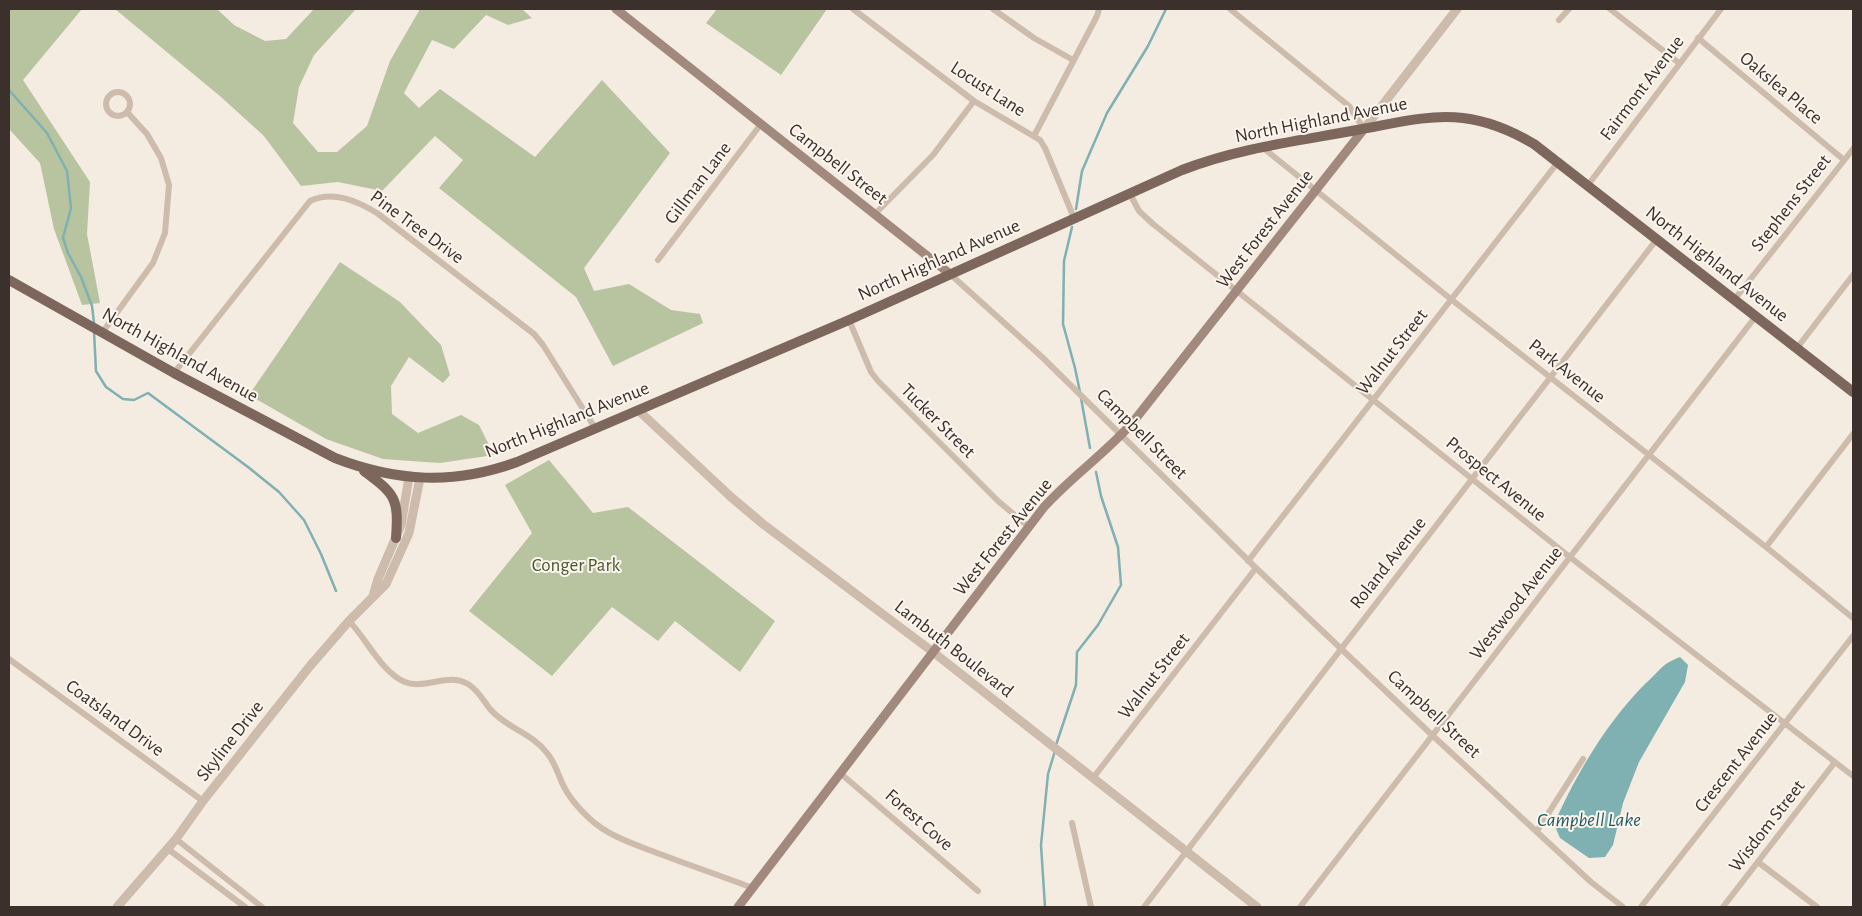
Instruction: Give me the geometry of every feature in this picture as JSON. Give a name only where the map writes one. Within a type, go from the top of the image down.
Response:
[{"type":"main road","name":"Campbell Street","points":[[616,9],[950,274]]},
{"type":"main road","name":"North Highland Avenue","points":[[9,280],[174,373],[310,446],[378,473],[414,478],[461,477],[496,470],[638,410],[849,320],[1211,159],[1262,147],[1410,120],[1462,118],[1510,131],[1534,144],[1853,392]]},
{"type":"main road","name":"West Forest Avenue","points":[[738,907],[1028,527],[1058,491],[1121,436],[1134,422],[1364,129]]},
{"type":"main road","points":[[357,466],[391,493],[398,516],[396,538]]},
{"type":"street","name":"Locust Lane","points":[[852,9],[974,101],[1040,140],[1045,148],[1072,220]]},
{"type":"street","points":[[993,9],[1034,38],[1073,60]]},
{"type":"street","points":[[1034,136],[1100,9]]},
{"type":"street","points":[[1230,9],[1349,106],[1364,129],[1457,9]]},
{"type":"street","points":[[1559,20],[1568,9]]},
{"type":"street","points":[[1610,9],[1679,63]]},
{"type":"street","name":"Fairmont Avenue","points":[[1588,185],[1721,9]]},
{"type":"street","name":"Oakslea Place","points":[[1698,38],[1844,160]]},
{"type":"street","points":[[876,214],[933,155],[974,101]]},
{"type":"street","points":[[102,333],[153,263],[165,233],[168,207],[169,185],[161,158],[147,134],[127,112]]},
{"type":"street","name":"Gillman Lane","points":[[658,260],[761,124]]},
{"type":"street","name":"Park Avenue","points":[[1262,147],[1853,618]]},
{"type":"street","name":"Stephens Street","points":[[1734,300],[1853,148]]},
{"type":"street","name":"Walnut Street","points":[[1248,561],[1558,162]]},
{"type":"street","name":"Prospect Avenue","points":[[1130,194],[1139,211],[1153,224],[1571,558],[1853,776]]},
{"type":"street","name":"Pine Tree Drive","points":[[174,373],[310,201],[320,196],[338,197],[363,204],[377,213],[523,324],[543,345],[595,428]]},
{"type":"street","name":"Roland Avenue","points":[[1144,907],[1657,239]]},
{"type":"street","name":"Campbell Street","points":[[950,274],[1042,357],[1248,561],[1432,735],[1590,882],[1623,907]]},
{"type":"street","points":[[1797,348],[1853,275]]},
{"type":"street","name":"Westwood Avenue","points":[[1300,907],[1756,316]]},
{"type":"street","name":"Tucker Street","points":[[849,320],[871,372],[878,381],[998,501],[1028,527]]},
{"type":"street","name":"Lambuth Boulevard","points":[[638,410],[744,508],[933,652],[1257,907]]},
{"type":"street","points":[[1766,547],[1853,434]]},
{"type":"street","name":"Skyline Drive","points":[[372,598],[401,525],[414,478]]},
{"type":"street","name":"Skyline Drive","points":[[117,907],[176,839],[203,801],[310,666],[349,621],[386,584],[409,533],[414,478]]},
{"type":"street","name":"Walnut Street","points":[[1093,778],[1256,568]]},
{"type":"street","points":[[349,621],[361,633],[384,665],[405,682],[417,684],[444,679],[459,680],[476,690],[490,709],[500,718],[542,747],[550,757],[562,784],[575,803],[590,819],[605,830],[634,844],[753,888]]},
{"type":"street","name":"Crescent Avenue","points":[[1641,907],[1853,636]]},
{"type":"street","name":"Coatsland Drive","points":[[9,659],[203,801]]},
{"type":"street","points":[[1537,831],[1583,759]]},
{"type":"street","name":"Wisdom Street","points":[[1723,907],[1835,762]]},
{"type":"street","name":"Forest Cove","points":[[840,773],[978,891]]},
{"type":"street","points":[[1072,823],[1091,907]]},
{"type":"street","points":[[176,839],[262,907]]},
{"type":"street","points":[[168,848],[245,907]]},
{"type":"street","points":[[1758,862],[1817,907]]},
{"type":"green space","points":[[9,9],[82,9],[23,80],[90,182],[87,234],[100,303],[82,305],[54,229],[40,163],[9,129]]},
{"type":"green space","points":[[115,9],[217,9],[234,25],[265,41],[286,39],[314,9],[356,9],[314,55],[299,87],[293,123],[318,152],[337,152],[367,126],[390,61],[420,9],[522,9],[532,18],[508,25],[486,15],[454,49],[432,40],[404,93],[419,108],[440,89],[535,157],[602,80],[670,153],[584,268],[594,291],[629,284],[671,310],[700,314],[703,323],[613,366],[576,297],[439,188],[463,160],[435,136],[382,191],[338,182],[301,186],[264,136],[221,97]]},
{"type":"green space","points":[[717,9],[827,9],[781,75],[706,23]]},
{"type":"green space","points":[[340,262],[400,302],[441,345],[450,375],[443,383],[409,357],[391,386],[392,414],[418,433],[461,415],[479,425],[494,455],[440,463],[383,459],[326,439],[249,395]]},
{"type":"green space","name":"Conger Park","points":[[549,460],[593,513],[628,507],[775,621],[740,672],[675,621],[658,641],[612,607],[552,676],[469,611],[532,533],[505,485]]},
{"type":"water","name":"Campbell Lake","points":[[1680,657],[1688,665],[1685,682],[1639,762],[1623,803],[1613,845],[1605,857],[1589,858],[1560,838],[1554,824],[1572,786],[1605,732],[1632,698],[1661,668]]},
{"type":"waterway","points":[[1076,209],[1082,171],[1107,113],[1148,46],[1166,9]]},
{"type":"waterway","points":[[9,90],[47,133],[67,171],[71,208],[63,238],[92,306],[94,323]]},
{"type":"waterway","points":[[1072,227],[1064,261],[1063,324],[1080,392]]},
{"type":"waterway","points":[[94,331],[96,371],[106,387],[123,399],[134,400],[148,393],[279,492],[304,520],[321,554],[336,591]]},
{"type":"waterway","points":[[1081,398],[1090,448]]},
{"type":"waterway","points":[[1056,745],[1076,685],[1077,652],[1098,625],[1121,585],[1118,547],[1101,496],[1096,472]]},
{"type":"waterway","points":[[1045,907],[1041,845],[1048,774],[1055,751]]}]
